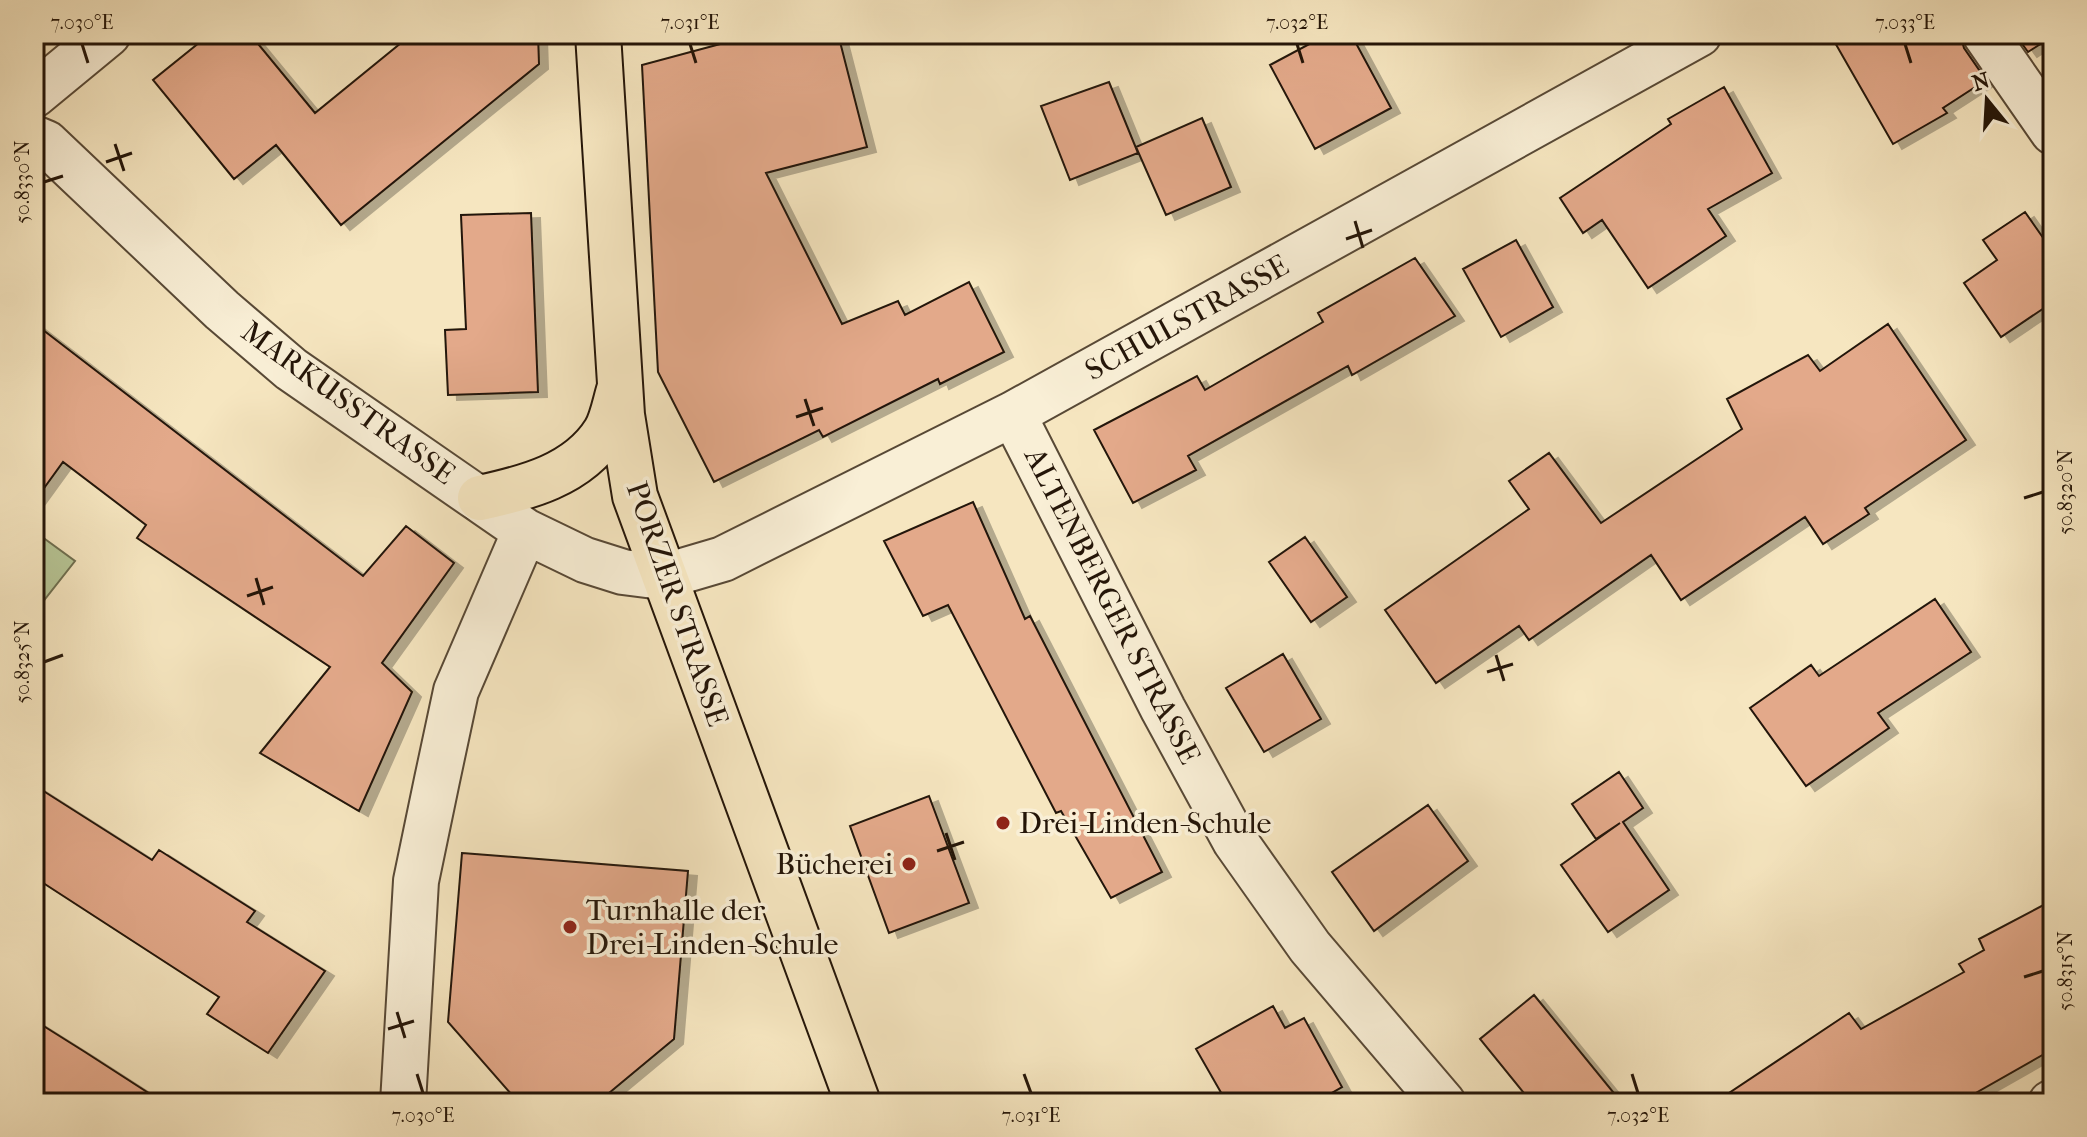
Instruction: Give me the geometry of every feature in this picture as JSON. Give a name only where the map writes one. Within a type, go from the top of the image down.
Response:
[{"type":"main road","name":"PORZER STRASSE","points":[[598,34],[620,388],[635,496],[662,577],[858,1103]]},
{"type":"main road","points":[[480,498],[546,481],[577,461],[605,432],[620,388]]},
{"type":"street","points":[[34,95],[108,34]]},
{"type":"street","name":"SCHULSTRASSE","points":[[662,577],[723,559],[1013,414],[1699,34]]},
{"type":"street","points":[[1985,34],[2053,132]]},
{"type":"street","name":"MARKUSSTRASSE","points":[[34,138],[46,143],[222,310],[291,369],[525,531],[585,560],[623,572],[662,577]]},
{"type":"street","name":"ALTENBERGER STRASSE","points":[[1013,414],[1163,709],[1235,841],[1310,947],[1443,1103]]},
{"type":"street","points":[[403,1103],[416,881],[456,691],[525,531]]},
{"type":"green space","points":[[34,531],[75,561],[34,613]]},
{"type":"building","points":[[210,34],[250,34],[315,113],[412,34],[538,34],[539,64],[341,225],[276,145],[234,179],[153,80]]},
{"type":"building","points":[[722,34],[838,34],[867,147],[766,173],[842,324],[898,301],[905,315],[969,282],[1004,352],[940,384],[938,379],[823,437],[819,430],[714,482],[658,372],[642,65],[724,43]]},
{"type":"building","points":[[1328,34],[1351,34],[1391,108],[1315,149],[1270,65]]},
{"type":"building","points":[[1830,34],[1960,34],[1964,48],[1986,80],[1943,108],[1947,113],[1893,144]]},
{"type":"building","points":[[2015,34],[2053,34],[2053,36],[2028,52]]},
{"type":"building","points":[[1109,82],[1138,153],[1070,180],[1041,106]]},
{"type":"building","points":[[1724,87],[1772,173],[1708,209],[1726,236],[1648,288],[1602,220],[1583,233],[1560,198],[1671,124],[1668,119]]},
{"type":"building","points":[[1202,118],[1231,187],[1166,215],[1136,147]]},
{"type":"building","points":[[2025,212],[2053,252],[2053,302],[2001,337],[1964,283],[1997,260],[1983,240]]},
{"type":"building","points":[[531,213],[538,392],[448,395],[445,330],[466,329],[461,215]]},
{"type":"building","points":[[1516,240],[1553,307],[1501,337],[1463,269]]},
{"type":"building","points":[[1415,258],[1455,316],[1352,375],[1348,366],[1188,456],[1196,470],[1133,503],[1094,430],[1197,376],[1205,390],[1323,322],[1318,313]]},
{"type":"building","points":[[34,323],[363,576],[406,526],[454,563],[382,663],[412,692],[359,811],[260,753],[330,667],[137,538],[146,525],[63,462],[34,502]]},
{"type":"building","points":[[1888,324],[1966,440],[1865,508],[1869,514],[1823,544],[1805,517],[1681,600],[1651,555],[1529,640],[1519,626],[1436,683],[1385,610],[1529,509],[1509,481],[1549,453],[1601,523],[1742,429],[1727,399],[1808,355],[1820,371]]},
{"type":"building","name":"Drei-Linden-Schule","points":[[973,502],[1025,619],[1030,616],[1162,872],[1111,898],[1061,811],[1056,813],[948,605],[923,616],[884,541]]},
{"type":"building","points":[[1305,537],[1347,597],[1311,622],[1269,562]]},
{"type":"building","points":[[1935,599],[1971,652],[1878,713],[1889,728],[1806,786],[1750,708],[1811,665],[1819,676]]},
{"type":"building","points":[[1283,654],[1321,719],[1264,752],[1226,688]]},
{"type":"building","points":[[1619,772],[1643,808],[1623,822],[1669,890],[1608,932],[1561,865],[1620,823],[1596,839],[1572,804]]},
{"type":"building","points":[[34,785],[152,860],[159,850],[255,911],[247,922],[325,971],[268,1053],[207,1014],[219,997],[34,877]]},
{"type":"building","name":"Bücherei","points":[[929,796],[969,903],[889,933],[850,826]]},
{"type":"building","points":[[1428,805],[1468,861],[1374,931],[1332,872]]},
{"type":"building","name":"Turnhalle der Drei-Linden-Schule","points":[[462,853],[688,871],[674,1039],[597,1103],[519,1103],[448,1022]]},
{"type":"building","points":[[2053,900],[2053,1049],[1958,1103],[1714,1103],[1849,1013],[1861,1029],[1964,972],[1959,964],[1984,950],[1979,939]]},
{"type":"building","points":[[1534,995],[1622,1103],[1532,1103],[1480,1039]]},
{"type":"building","points":[[1273,1006],[1285,1028],[1304,1018],[1342,1087],[1314,1103],[1227,1103],[1196,1049]]},
{"type":"building","points":[[34,1020],[85,1052],[164,1103],[34,1103]]},
{"type":"place","name":"Drei-Linden-Schule","points":[[1003,823]]},
{"type":"place","name":"Bücherei","points":[[909,864]]},
{"type":"place","name":"Turnhalle der Drei-Linden-Schule","points":[[570,927]]}]
